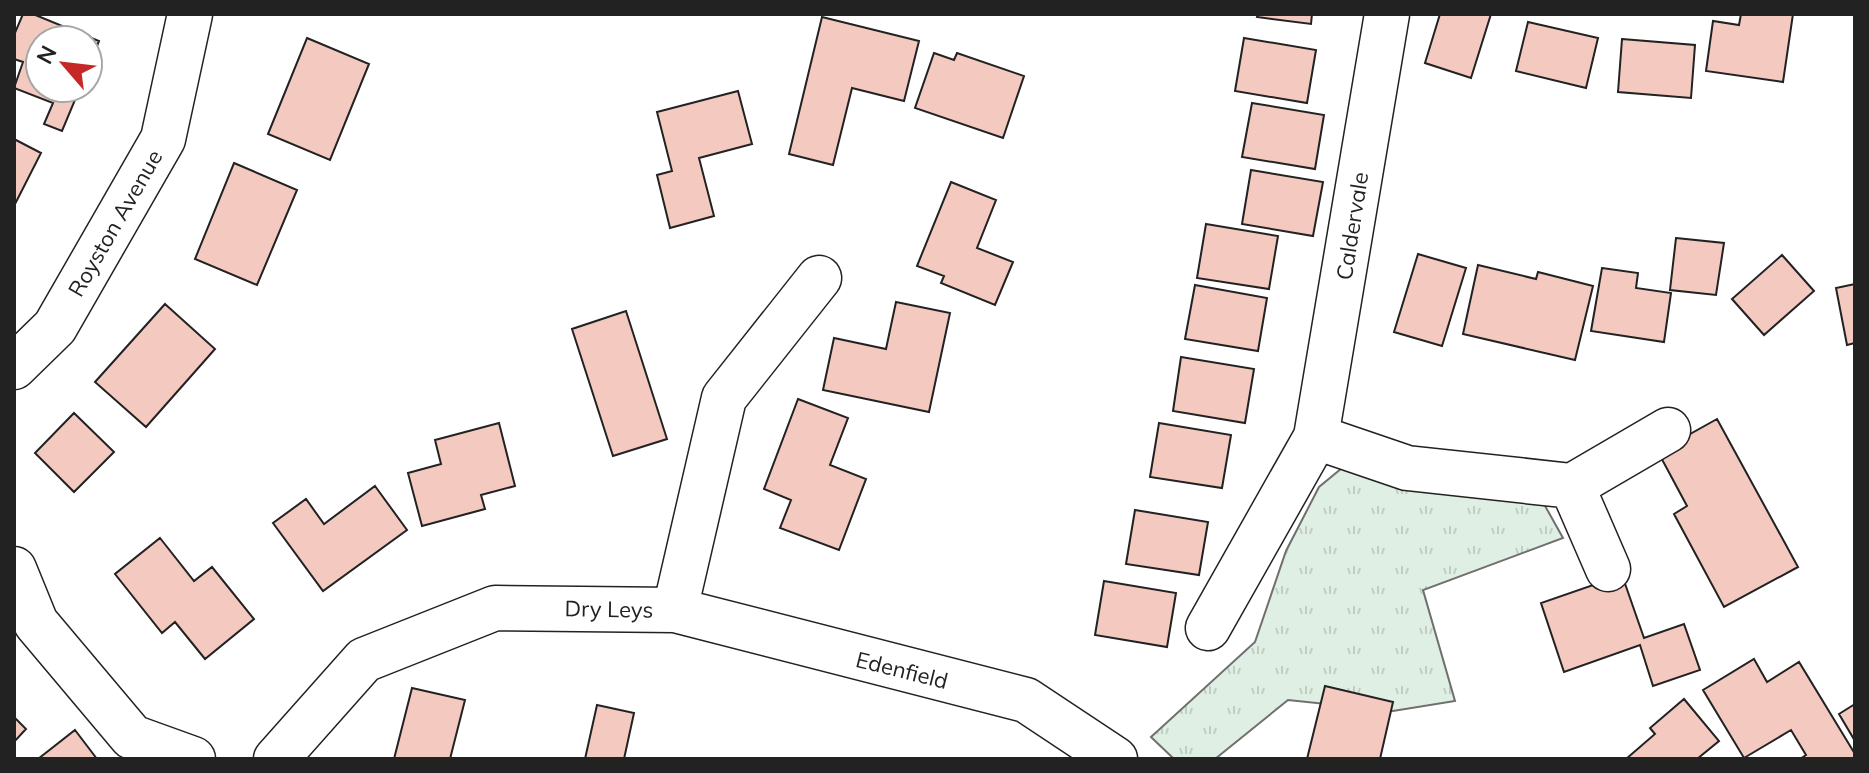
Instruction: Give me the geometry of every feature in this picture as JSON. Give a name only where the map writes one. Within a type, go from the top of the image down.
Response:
[{"type":"street","name":"Royston Avenue","points":[[14,367],[55,327],[163,139],[190,14]]},
{"type":"street","name":"Caldervale","points":[[1208,628],[1316,437],[1387,14]]},
{"type":"street","name":"Dry Leys","points":[[276,759],[364,660],[495,608],[675,610],[724,398],[819,278]]},
{"type":"street","points":[[1316,437],[1407,468],[1572,486],[1668,430]]},
{"type":"street","points":[[1572,486],[1608,569]]},
{"type":"street","points":[[14,569],[36,623],[132,737],[193,759]]},
{"type":"street","name":"Edenfield","points":[[675,610],[1026,700],[1115,759]]},
{"type":"green space","points":[[1342,468],[1544,504],[1563,538],[1423,590],[1455,701],[1393,711],[1288,700],[1215,759],[1174,759],[1151,737],[1255,642],[1286,551],[1319,487]]},
{"type":"building","points":[[23,14],[33,14],[57,24],[24,24],[24,92],[14,88],[23,62],[14,59],[14,35]]},
{"type":"building","points":[[1258,14],[1312,14],[1311,24],[1257,17]]},
{"type":"building","points":[[1440,14],[1491,14],[1471,78],[1425,63]]},
{"type":"building","points":[[1741,14],[1793,14],[1783,82],[1706,71],[1713,21],[1739,25]]},
{"type":"building","points":[[822,17],[919,41],[904,101],[852,88],[833,165],[789,154]]},
{"type":"building","points":[[1528,22],[1598,38],[1586,88],[1516,71]]},
{"type":"building","points":[[307,38],[369,64],[330,160],[268,134]]},
{"type":"building","points":[[1244,38],[1316,50],[1307,103],[1235,91]]},
{"type":"building","points":[[1622,39],[1695,45],[1691,98],[1618,92]]},
{"type":"building","points":[[934,53],[954,60],[957,53],[1024,76],[1003,138],[915,108]]},
{"type":"building","points":[[738,91],[752,144],[699,158],[714,216],[670,228],[657,175],[672,171],[657,112]]},
{"type":"building","points":[[1252,103],[1324,115],[1315,169],[1242,157]]},
{"type":"building","points":[[53,104],[73,104],[62,131],[44,124]]},
{"type":"building","points":[[14,139],[41,153],[14,206]]},
{"type":"building","points":[[234,163],[297,190],[257,285],[195,259]]},
{"type":"building","points":[[1251,170],[1323,182],[1313,236],[1242,224]]},
{"type":"building","points":[[951,182],[996,200],[977,248],[1013,262],[995,305],[941,283],[944,276],[917,266]]},
{"type":"building","points":[[1206,224],[1278,236],[1269,289],[1197,278]]},
{"type":"building","points":[[1676,238],[1724,243],[1716,295],[1670,290]]},
{"type":"building","points":[[1418,254],[1466,268],[1442,346],[1394,332]]},
{"type":"building","points":[[1782,255],[1814,291],[1764,335],[1732,299]]},
{"type":"building","points":[[1478,265],[1536,279],[1538,272],[1593,286],[1575,360],[1463,334]]},
{"type":"building","points":[[1602,268],[1638,273],[1636,288],[1671,293],[1664,342],[1591,331]]},
{"type":"building","points":[[1855,284],[1855,343],[1847,345],[1836,288]]},
{"type":"building","points":[[1195,285],[1267,298],[1258,351],[1185,339]]},
{"type":"building","points":[[896,302],[950,313],[929,412],[823,390],[834,338],[886,349]]},
{"type":"building","points":[[165,304],[215,349],[146,427],[95,382]]},
{"type":"building","points":[[626,311],[667,439],[613,456],[572,329]]},
{"type":"building","points":[[1181,357],[1254,369],[1245,423],[1173,411]]},
{"type":"building","points":[[798,399],[848,418],[830,465],[866,479],[839,550],[780,528],[791,500],[764,489]]},
{"type":"building","points":[[74,413],[114,452],[74,492],[35,453]]},
{"type":"building","points":[[1717,419],[1798,567],[1724,607],[1674,514],[1687,506],[1658,452]]},
{"type":"building","points":[[499,423],[515,486],[481,495],[485,509],[422,526],[408,473],[441,464],[435,440]]},
{"type":"building","points":[[1159,423],[1231,435],[1222,488],[1150,477]]},
{"type":"building","points":[[375,486],[407,530],[323,591],[273,523],[306,499],[324,524]]},
{"type":"building","points":[[1135,510],[1208,522],[1199,575],[1126,564]]},
{"type":"building","points":[[160,538],[194,581],[212,567],[254,619],[205,659],[175,622],[162,633],[115,574]]},
{"type":"building","points":[[1622,575],[1644,638],[1684,624],[1700,670],[1653,686],[1640,645],[1564,672],[1541,603]]},
{"type":"building","points":[[1104,581],[1176,593],[1167,647],[1095,635]]},
{"type":"building","points":[[1754,659],[1767,682],[1799,662],[1855,754],[1855,759],[1800,759],[1806,755],[1791,730],[1744,758],[1703,690]]},
{"type":"building","points":[[1325,686],[1393,702],[1380,759],[1307,759]]},
{"type":"building","points":[[412,688],[465,700],[450,759],[394,759]]},
{"type":"building","points":[[1684,699],[1719,741],[1697,759],[1626,759],[1655,734],[1650,728]]},
{"type":"building","points":[[1855,704],[1855,741],[1839,714]]},
{"type":"building","points":[[597,705],[634,713],[624,759],[585,759]]},
{"type":"building","points":[[14,717],[26,729],[14,742]]},
{"type":"building","points":[[75,730],[97,759],[38,759]]}]
